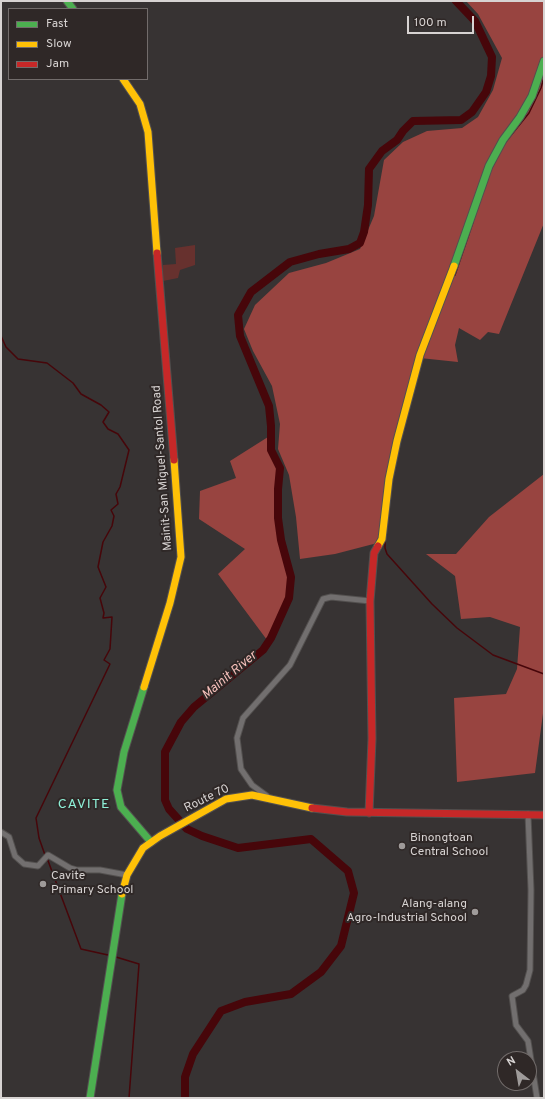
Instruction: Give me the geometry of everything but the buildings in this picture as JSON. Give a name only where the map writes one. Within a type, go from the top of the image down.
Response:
[{"type":"main road","points":[[368,813],[372,739],[370,601],[374,553],[382,539],[389,479],[420,356],[444,295],[489,166],[503,140],[520,117],[532,96],[544,61]]},
{"type":"main road","name":"Mainit-San Miguel-Santol Road","points":[[125,80],[140,104],[148,132],[181,557],[170,603],[124,752],[117,790],[121,807],[151,842]]},
{"type":"main road","name":"Route 70","points":[[90,1098],[122,894],[127,875],[143,848],[160,836],[231,797],[252,795],[301,808],[368,813],[544,814]]},
{"type":"street","points":[[275,801],[252,785],[241,769],[237,738],[243,718],[290,665],[323,599],[331,597],[370,601]]},
{"type":"street","points":[[528,814],[531,897],[530,970],[523,990],[512,996],[516,1025],[528,1040],[537,1098]]},
{"type":"street","points":[[1,832],[9,837],[15,856],[24,864],[41,865],[46,856],[70,868],[78,870],[100,870],[127,875]]},
{"type":"shaded area","points":[[466,1],[544,1],[544,223],[499,334],[488,332],[480,340],[459,328],[455,345],[458,362],[420,358],[379,530],[385,541],[335,554],[300,559],[296,517],[289,475],[278,449],[280,424],[272,386],[253,351],[244,329],[255,305],[289,273],[326,263],[360,249],[374,216],[384,160],[403,142],[427,131],[462,128],[478,117],[493,90],[502,58],[478,14]]},
{"type":"shaded area","points":[[195,245],[195,265],[180,270],[178,278],[163,281],[163,265],[176,264],[175,248]]},
{"type":"shaded area","points":[[268,437],[271,450],[280,468],[278,493],[280,535],[291,577],[289,598],[273,632],[267,640],[218,574],[245,549],[199,519],[200,491],[236,478],[230,461]]},
{"type":"shaded area","points":[[544,474],[544,706],[535,773],[457,782],[454,698],[506,694],[517,669],[520,627],[490,617],[461,619],[455,576],[426,554],[456,554],[489,517]]},
{"type":"waterway","name":"Mainit River","points":[[185,1098],[185,1077],[193,1054],[221,1011],[245,1002],[291,994],[321,972],[341,946],[354,893],[348,871],[311,839],[238,848],[202,836],[187,829],[169,809],[165,800],[165,752],[181,722],[194,707],[263,650],[271,638],[289,598],[291,577],[281,540],[278,518],[280,468],[271,450],[269,406],[240,336],[238,315],[251,292],[290,262],[319,254],[349,249],[360,243],[364,232],[368,205],[369,169],[382,151],[397,140],[403,131],[413,121],[461,120],[472,112],[486,92],[491,76],[492,57],[475,21],[456,1]]},
{"type":"waterway","points":[[504,144],[529,113],[541,88],[544,77]]},
{"type":"waterway","points":[[491,169],[496,160]]},
{"type":"waterway","points":[[455,275],[473,222]]},
{"type":"waterway","points":[[1,336],[6,347],[18,359],[47,363],[73,383],[81,394],[101,405],[109,412],[103,422],[108,429],[118,434],[129,450],[120,487],[116,494],[118,504],[111,510],[114,516],[112,526],[103,542],[98,567],[106,587],[100,598],[104,613],[103,618],[112,617],[110,649],[104,660],[110,664],[36,818],[39,838],[45,855]]},
{"type":"waterway","points":[[385,540],[387,554],[432,604],[457,628],[493,655],[544,674]]},
{"type":"waterway","points":[[47,858],[81,949],[108,955]]},
{"type":"waterway","points":[[116,957],[139,964],[129,1098]]},
{"type":"traffic: fast","points":[[67,1],[72,8]]},
{"type":"traffic: fast","points":[[454,266],[489,166],[503,140],[520,117],[532,96],[544,61]]},
{"type":"traffic: fast","points":[[144,687],[124,752],[117,790],[121,807],[151,842]]},
{"type":"traffic: fast","points":[[90,1098],[122,894]]},
{"type":"traffic: slow","points":[[124,80],[140,104],[148,132],[157,253]]},
{"type":"traffic: slow","points":[[378,546],[382,539],[389,479],[397,441],[420,355],[454,266]]},
{"type":"traffic: slow","points":[[144,687],[170,603],[181,557],[174,460]]},
{"type":"traffic: slow","points":[[122,894],[127,875],[143,848],[160,836],[226,799],[252,795],[312,808]]},
{"type":"traffic: jam","points":[[157,253],[174,460]]},
{"type":"traffic: jam","points":[[369,813],[372,739],[370,601],[374,553],[378,546]]},
{"type":"traffic: jam","points":[[312,808],[347,812],[544,815]]},
{"type":"place","name":"Binongtoan Central School","points":[[402,846]]},
{"type":"place","name":"Cavite Primary School","points":[[43,884]]},
{"type":"place","name":"Alang-alang Agro-Industrial School","points":[[475,912]]},
{"type":"district","name":"CAVITE","points":[[84,805]]}]
